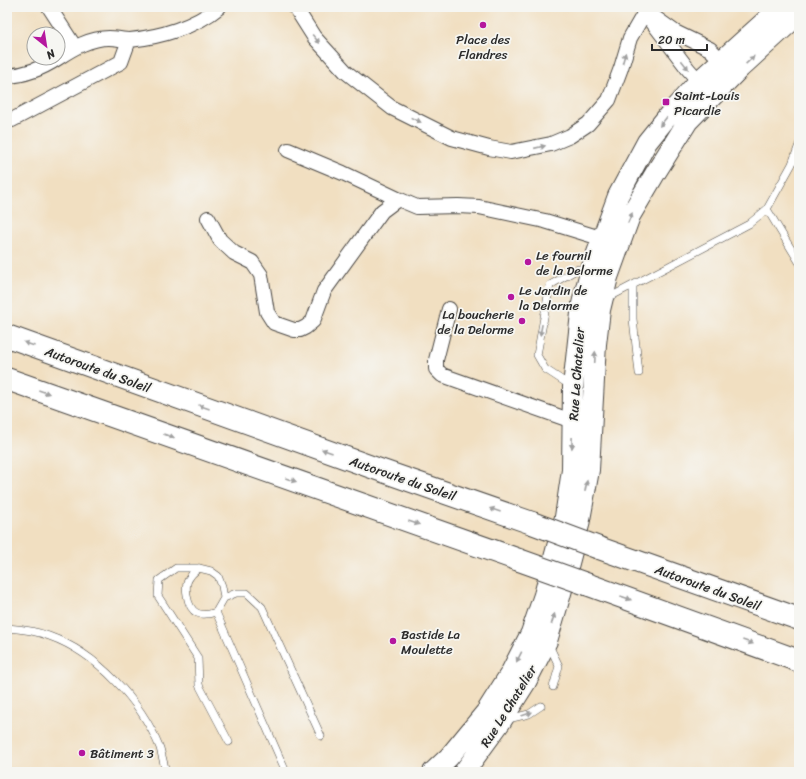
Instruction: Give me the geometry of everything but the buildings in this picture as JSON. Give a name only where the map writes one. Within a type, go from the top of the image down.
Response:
[{"type":"highway","name":"Autoroute du Soleil","points":[[7,336],[799,619]]},
{"type":"highway","points":[[7,379],[519,560],[799,661]]},
{"type":"main road","name":"Rue Le Chatelier","points":[[611,241],[630,216],[688,121],[712,96],[728,67],[781,7]]},
{"type":"main road","name":"Rue Le Chatelier","points":[[464,772],[494,716],[510,674],[531,633],[544,596],[565,517],[572,470],[573,387],[582,304],[599,275],[611,241],[618,196],[647,142],[699,81],[728,67],[799,14]]},
{"type":"main road","name":"Rue Le Chatelier","points":[[433,772],[494,716],[526,682],[547,641],[579,525],[589,470],[596,344],[602,301],[599,275]]},
{"type":"street","points":[[49,7],[75,47]]},
{"type":"street","points":[[66,53],[84,43],[108,38],[129,40],[154,36],[182,28],[211,14],[219,7]]},
{"type":"street","points":[[295,7],[314,37],[346,72],[392,108],[452,138],[511,152],[551,144],[570,136],[588,124],[609,100],[630,38],[643,9]]},
{"type":"street","points":[[643,9],[676,32],[710,49],[728,67]]},
{"type":"street","points":[[643,9],[712,96]]},
{"type":"street","points":[[7,121],[12,120],[122,62],[129,40]]},
{"type":"street","points":[[7,76],[15,76],[42,66]]},
{"type":"street","points":[[288,150],[343,173],[416,207],[479,207],[545,221],[611,241]]},
{"type":"street","points":[[208,218],[220,240],[234,253],[252,262],[261,275],[267,312],[274,323],[294,330],[300,330],[313,321],[324,291],[382,211],[398,199]]},
{"type":"street","points":[[449,309],[436,360],[436,369],[442,375],[572,421]]},
{"type":"lane","points":[[602,301],[745,227],[767,209],[792,164],[799,145]]},
{"type":"lane","points":[[767,209],[799,262]]},
{"type":"lane","points":[[573,387],[545,369],[537,355],[550,285],[578,269],[599,275]]},
{"type":"lane","points":[[633,285],[633,319],[639,373]]},
{"type":"lane","points":[[224,598],[222,586],[218,576],[211,571],[199,568],[176,568],[159,580],[158,596],[198,658],[199,685],[229,742]]},
{"type":"lane","points":[[199,568],[189,578],[186,592],[190,604],[197,613],[207,614],[216,612],[224,598],[236,593],[248,593],[262,607],[321,736]]},
{"type":"lane","points":[[216,612],[286,772]]},
{"type":"lane","points":[[7,628],[49,636],[79,651],[107,672],[133,702],[149,727],[160,749],[166,772]]},
{"type":"lane","points":[[547,641],[559,666],[553,687]]},
{"type":"lane","points":[[494,716],[529,714],[541,706]]},
{"type":"place","name":"Place des Flandres","points":[[483,25]]},
{"type":"place","name":"Saint-Louis Picardie","points":[[666,102]]},
{"type":"place","name":"Le fournil de la Delorme","points":[[528,262]]},
{"type":"place","name":"Le Jardin de la Delorme","points":[[511,297]]},
{"type":"place","name":"La boucherie de la Delorme","points":[[522,321]]},
{"type":"place","name":"Bastide La Moulette","points":[[393,641]]},
{"type":"place","name":"Bâtiment 3","points":[[82,753]]}]
